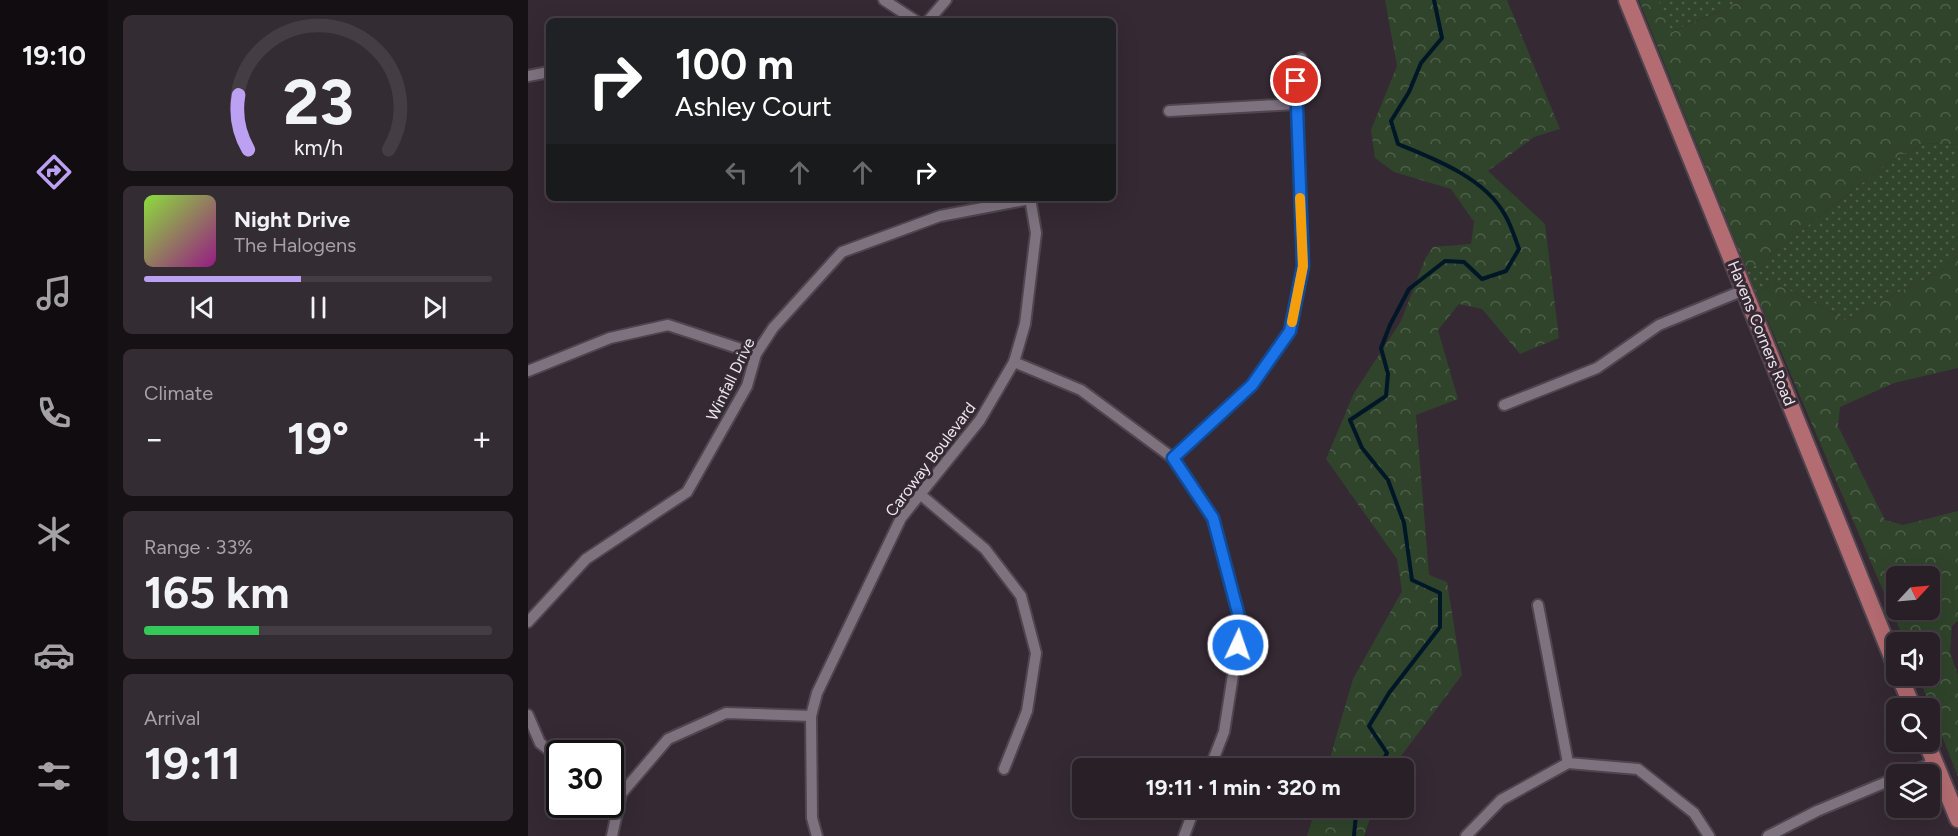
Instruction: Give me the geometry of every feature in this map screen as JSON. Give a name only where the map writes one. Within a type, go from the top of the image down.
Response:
[{"type":"main road","name":"Havens Corners Road","points":[[1627,0],[1886,642]]},
{"type":"main road","points":[[1931,752],[1958,819]]},
{"type":"street","points":[[884,0],[911,18]]},
{"type":"street","points":[[931,18],[946,0]]},
{"type":"street","points":[[1173,458],[1252,385],[1290,331],[1303,266],[1296,81],[1301,58]]},
{"type":"street","points":[[528,76],[546,73]]},
{"type":"street","points":[[1169,111],[1297,104]]},
{"type":"street","name":"Winfall Drive","points":[[528,622],[586,559],[687,492],[747,387],[756,354],[773,328],[842,252],[940,216],[1015,201]]},
{"type":"street","name":"Caroway Boulevard","points":[[817,836],[812,818],[812,716],[817,693],[901,518],[980,420],[1014,362],[1025,324],[1036,233],[1031,201]]},
{"type":"street","points":[[1504,405],[1597,368],[1659,325],[1744,290]]},
{"type":"street","points":[[528,371],[610,338],[668,325],[756,354]]},
{"type":"street","points":[[1014,362],[1081,390],[1173,458],[1213,518],[1241,624],[1224,732],[1214,758]]},
{"type":"street","points":[[921,495],[985,549],[1021,596],[1036,653],[1027,711],[1005,769]]},
{"type":"street","points":[[1538,605],[1568,763]]},
{"type":"street","points":[[624,791],[668,739],[726,713],[812,716]]},
{"type":"street","points":[[528,716],[540,743],[546,748]]},
{"type":"street","points":[[1930,764],[1935,762]]},
{"type":"street","points":[[1466,836],[1501,800],[1568,763],[1638,769],[1694,813],[1709,836]]},
{"type":"street","points":[[1768,836],[1817,811],[1886,782]]},
{"type":"street","points":[[612,836],[616,818]]},
{"type":"street","points":[[1184,836],[1191,818]]},
{"type":"green space","points":[[1385,0],[1507,0],[1560,129],[1534,137],[1488,171],[1545,224],[1559,338],[1520,354],[1482,309],[1459,304],[1438,330],[1458,399],[1416,415],[1429,575],[1447,582],[1462,675],[1400,758],[1330,758],[1353,679],[1402,591],[1397,559],[1326,459],[1354,393],[1401,321],[1425,259],[1433,247],[1471,244],[1474,222],[1451,189],[1394,172],[1375,158],[1371,130],[1397,66]]},
{"type":"green space","points":[[1639,0],[1658,0],[1672,32],[1743,0],[1958,0],[1958,145],[1925,143],[1892,160],[1760,263],[1746,268]]},
{"type":"green space","points":[[1658,0],[1743,0],[1671,32]]},
{"type":"green space","points":[[1925,143],[1958,145],[1958,255],[1939,272],[1846,319],[1775,283],[1756,293],[1746,268],[1760,263],[1892,160]]},
{"type":"green space","points":[[1958,255],[1958,368],[1894,383],[1840,407],[1838,426],[1885,520],[1903,525],[1958,511],[1958,621],[1952,626],[1950,652],[1958,675],[1958,777],[1940,731],[1940,698],[1927,698],[1922,686],[1940,686],[1940,632],[1901,632],[1896,620],[1940,620],[1940,566],[1886,566],[1886,597],[1756,293],[1775,283],[1846,319],[1939,272]]},
{"type":"green space","points":[[1313,818],[1370,818],[1364,836],[1307,836]]},
{"type":"waterway","points":[[1384,758],[1387,753],[1369,726],[1389,693],[1440,627],[1440,593],[1412,580],[1404,523],[1388,480],[1362,448],[1350,420],[1386,396],[1388,374],[1381,348],[1409,289],[1445,261],[1464,262],[1482,279],[1506,271],[1519,249],[1505,215],[1485,190],[1443,163],[1398,144],[1391,121],[1409,92],[1421,63],[1442,38],[1434,0]]},
{"type":"waterway","points":[[1354,836],[1356,818]]},
{"type":"slow traffic","points":[[1292,322],[1303,266],[1300,198]]},
{"type":"route","points":[[1238,645],[1241,624],[1213,518],[1173,458],[1252,385],[1290,331],[1303,266],[1296,81]]}]
